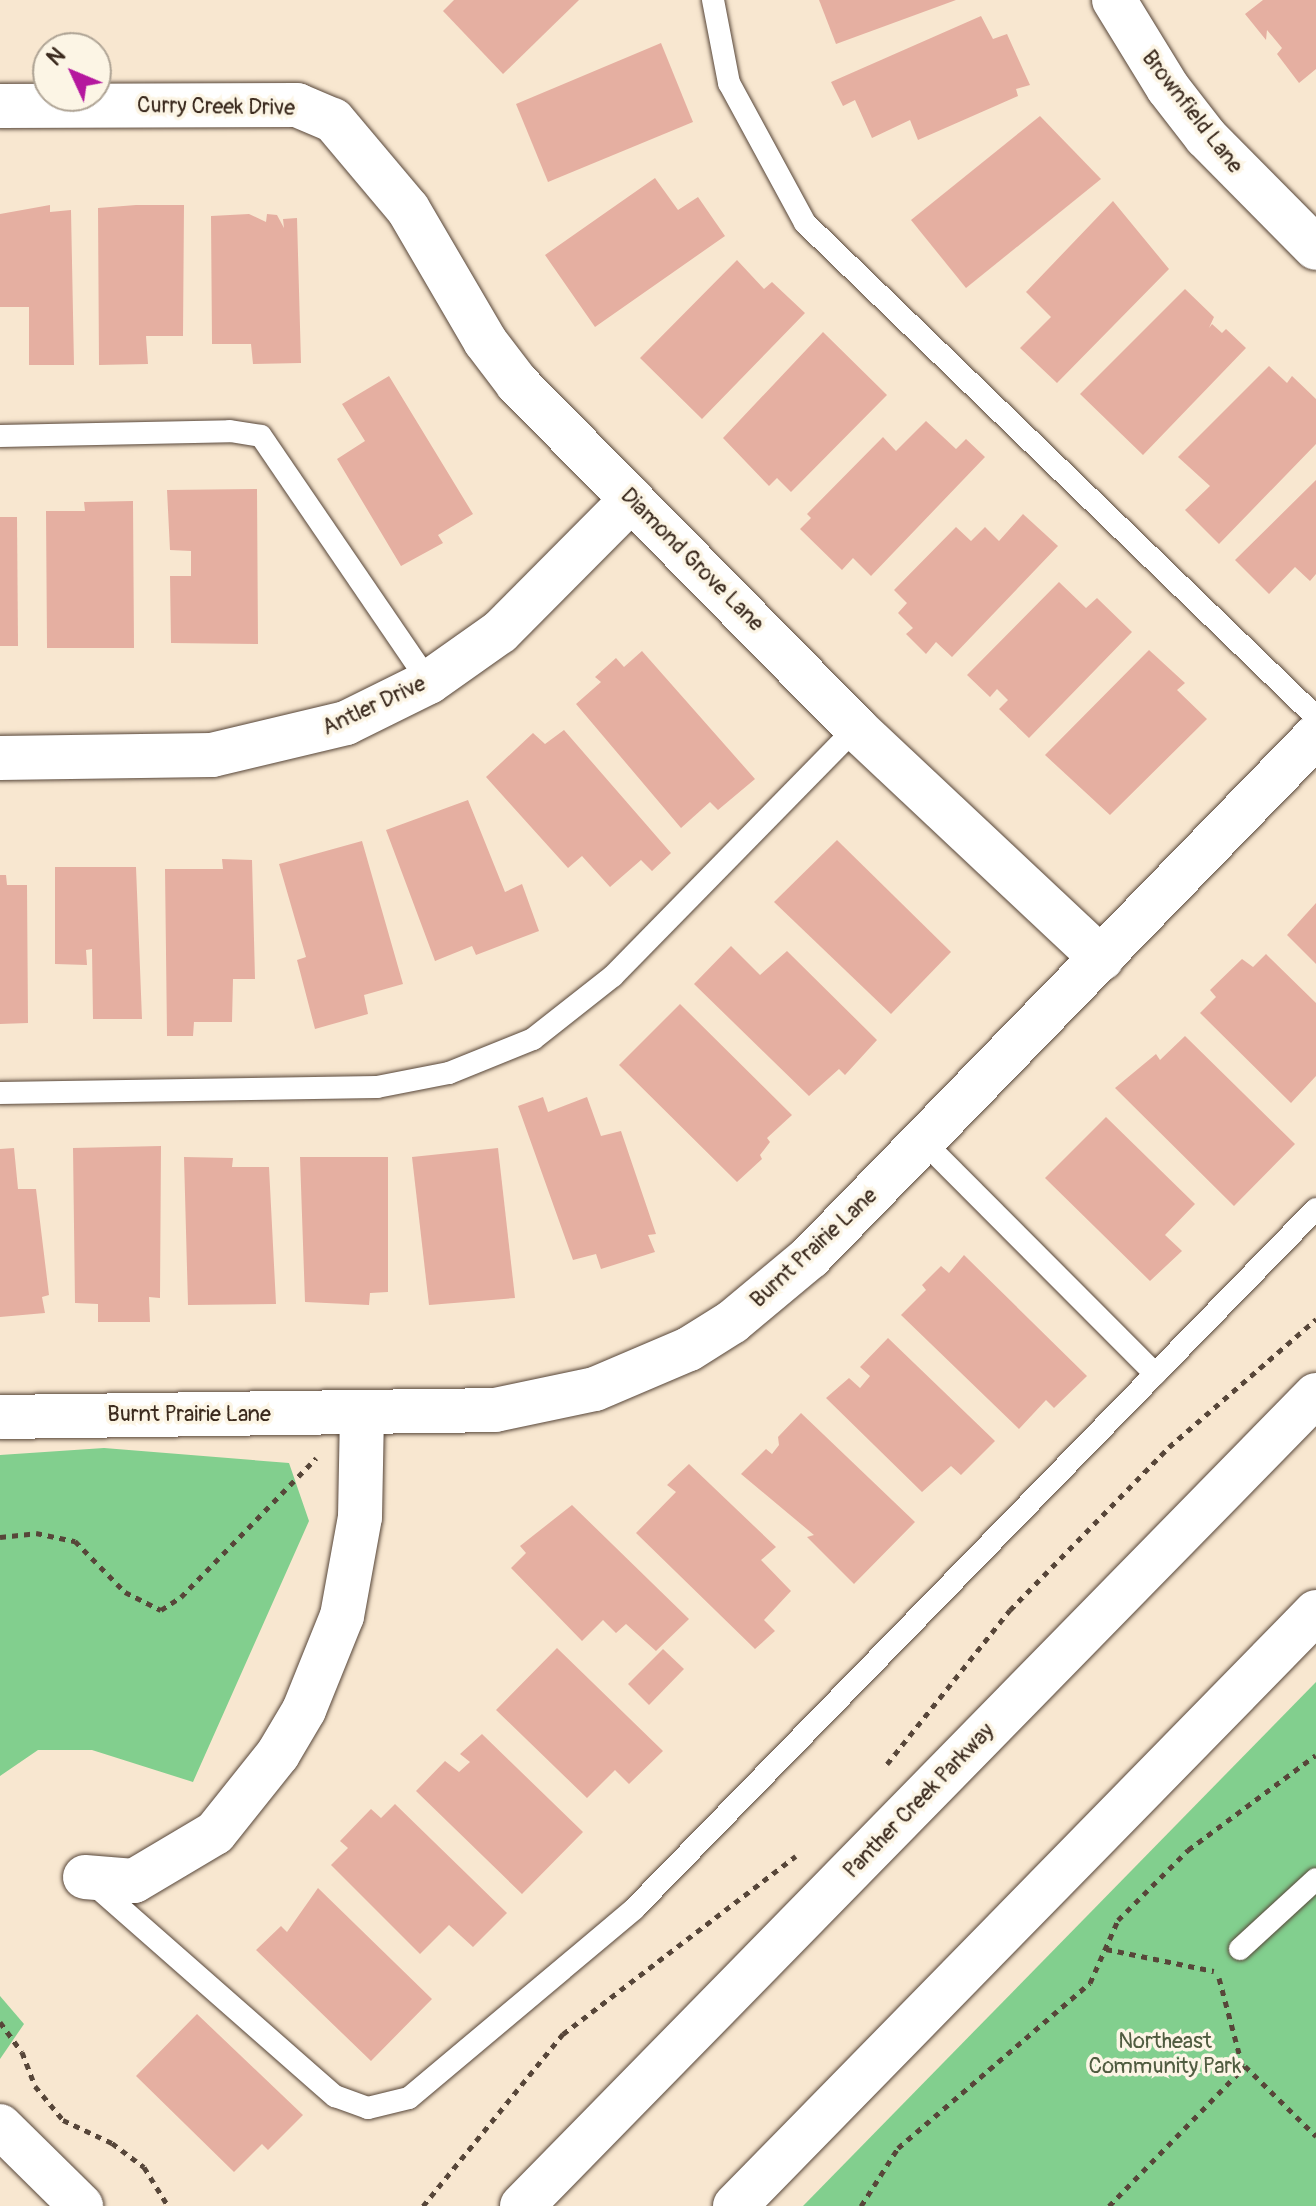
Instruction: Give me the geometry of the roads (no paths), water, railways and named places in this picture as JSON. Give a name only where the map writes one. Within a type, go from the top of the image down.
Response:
[{"type":"street","name":"Brownfield Lane","points":[[1114,0],[1168,88],[1206,137],[1316,248]]},
{"type":"street","name":"Curry Creek Drive","points":[[0,106],[297,105],[333,120]]},
{"type":"street","name":"Diamond Grove Lane","points":[[333,120],[408,209],[485,341],[517,383],[856,728],[1102,959]]},
{"type":"street","name":"Antler Drive","points":[[0,758],[166,757],[257,748],[346,723],[429,682],[500,632],[632,499]]},
{"type":"street","name":"Burnt Prairie Lane","points":[[0,1417],[495,1410],[546,1402],[595,1389],[689,1349],[772,1292],[1102,959],[1316,736]]},
{"type":"street","name":"Panther Creek Parkway","points":[[522,2206],[1316,1395]]},
{"type":"street","points":[[85,1877],[134,1881],[215,1833],[278,1754],[304,1710],[342,1616],[360,1517],[362,1413]]},
{"type":"street","points":[[735,2206],[1316,1612]]},
{"type":"street","points":[[0,2126],[81,2206]]},
{"type":"lane","points":[[713,0],[729,83],[805,223],[1316,717]]},
{"type":"lane","points":[[0,436],[230,431],[261,436],[429,682]]},
{"type":"lane","points":[[0,1093],[377,1087],[449,1073],[533,1039],[613,976],[856,728]]},
{"type":"lane","points":[[923,1141],[1155,1374]]},
{"type":"lane","points":[[85,1877],[335,2096],[368,2108],[409,2098],[634,1909],[1316,1209]]},
{"type":"lane","points":[[1240,1949],[1316,1879]]},
{"type":"park label","name":"Northeast Community Park","points":[[1165,2054]]}]
